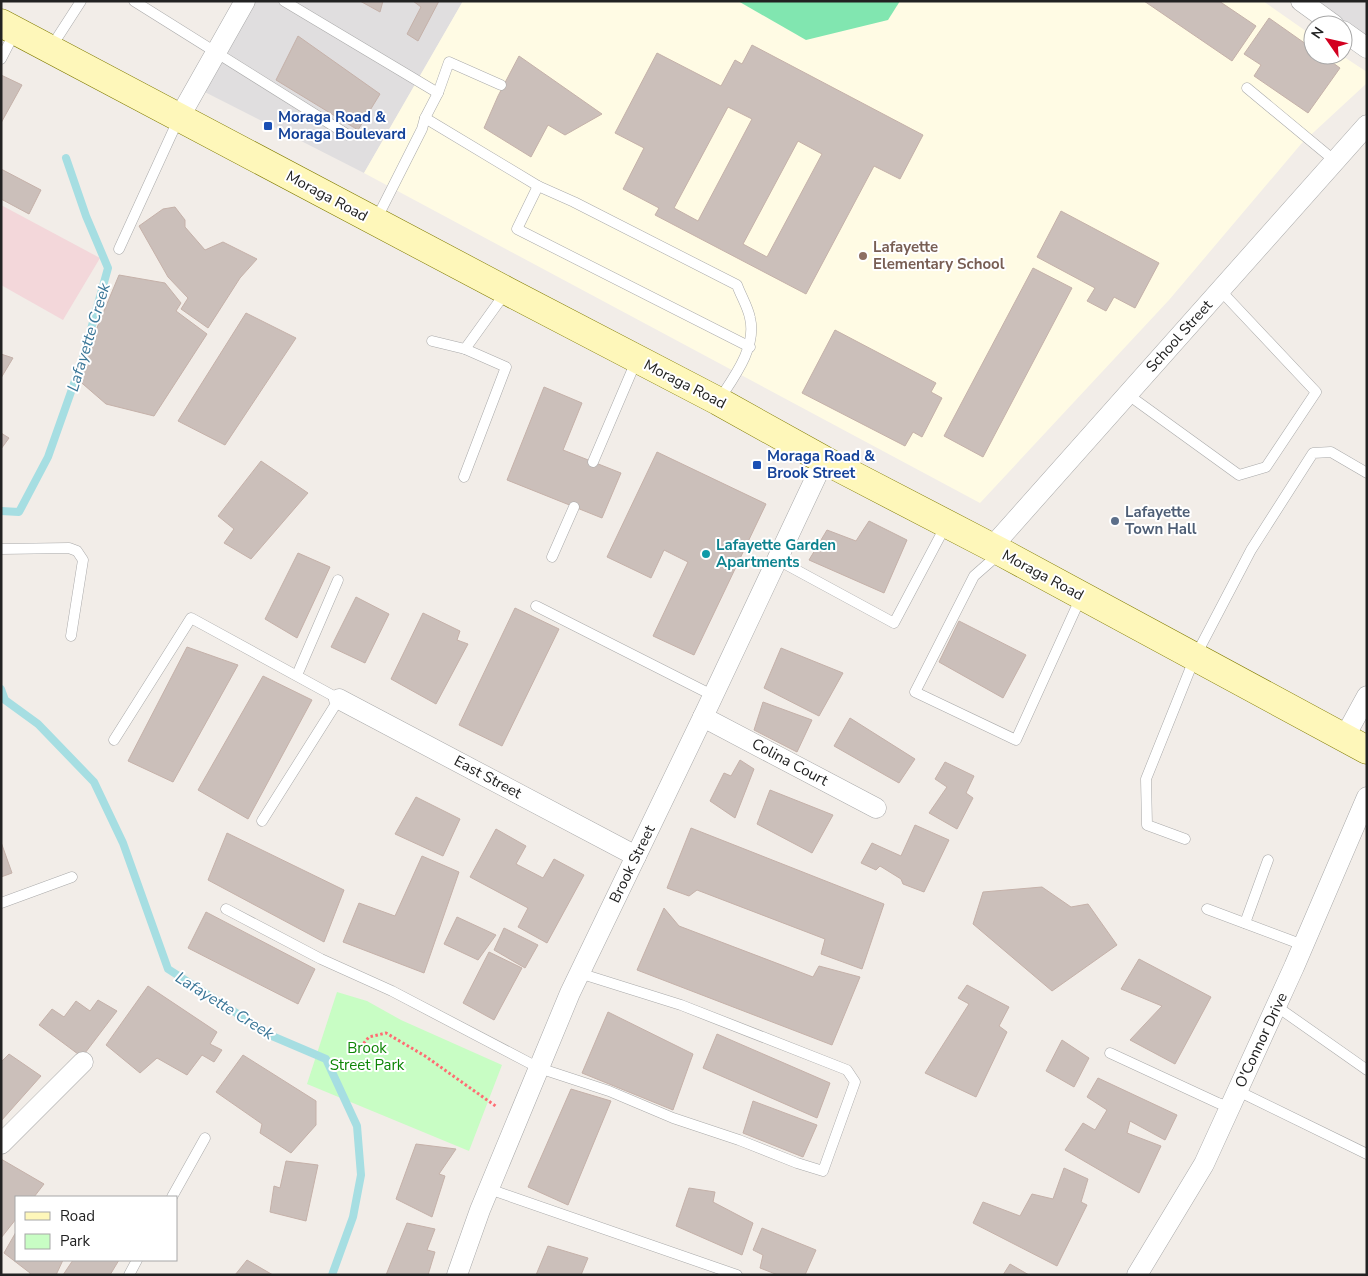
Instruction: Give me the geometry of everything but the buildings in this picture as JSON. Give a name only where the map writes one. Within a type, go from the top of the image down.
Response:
[{"type":"main road","name":"Moraga Road","points":[[8,27],[718,401],[824,460],[996,550],[1355,744]]},
{"type":"street","points":[[179,118],[245,1]]},
{"type":"street","points":[[1301,1],[1320,15]]},
{"type":"street","points":[[1353,38],[1367,48]]},
{"type":"street","name":"School Street","points":[[996,550],[1127,394],[1367,125]]},
{"type":"street","name":"Brook Street","points":[[457,1275],[517,1120],[580,973],[824,460]]},
{"type":"street","points":[[1355,744],[1367,696]]},
{"type":"street","name":"East Street","points":[[339,698],[636,856]]},
{"type":"street","name":"Colina Court","points":[[703,717],[876,808]]},
{"type":"street","name":"O'Connor Drive","points":[[1137,1275],[1204,1164],[1276,1006],[1367,797]]},
{"type":"street","points":[[1,1144],[83,1062]]},
{"type":"lane","points":[[50,50],[81,1]]},
{"type":"lane","points":[[134,1],[348,135]]},
{"type":"lane","points":[[284,1],[438,92]]},
{"type":"lane","points":[[1,59],[8,27]]},
{"type":"lane","points":[[376,221],[422,129],[449,62],[501,85]]},
{"type":"lane","points":[[1247,88],[1335,161]]},
{"type":"lane","points":[[119,249],[179,118]]},
{"type":"lane","points":[[425,118],[538,186],[574,202],[737,285],[751,319],[750,347],[736,374],[718,401]]},
{"type":"lane","points":[[538,186],[517,229],[750,347]]},
{"type":"lane","points":[[1127,394],[1239,475],[1266,467],[1316,392],[1220,290]]},
{"type":"lane","points":[[465,349],[507,291]]},
{"type":"lane","points":[[432,341],[465,349],[506,366],[464,477]]},
{"type":"lane","points":[[593,462],[637,360]]},
{"type":"lane","points":[[1185,839],[1147,825],[1146,779],[1195,657],[1252,550],[1313,453],[1331,452],[1367,473]]},
{"type":"lane","points":[[552,557],[574,507]]},
{"type":"lane","points":[[776,559],[894,623],[946,524]]},
{"type":"lane","points":[[1,549],[69,548],[77,551],[83,560],[71,636]]},
{"type":"lane","points":[[996,550],[974,576],[915,692],[1016,740],[1081,596]]},
{"type":"lane","points":[[297,676],[338,580]]},
{"type":"lane","points":[[536,606],[712,695]]},
{"type":"lane","points":[[114,740],[191,618],[339,698],[262,821]]},
{"type":"lane","points":[[1245,923],[1268,860]]},
{"type":"lane","points":[[1,903],[72,877]]},
{"type":"lane","points":[[226,909],[321,959],[392,991],[539,1068],[609,1091],[673,1118],[823,1171],[855,1082],[847,1070],[680,1005],[580,973]]},
{"type":"lane","points":[[1207,909],[1303,945]]},
{"type":"lane","points":[[1276,1006],[1367,1070]]},
{"type":"lane","points":[[1110,1053],[1218,1103],[1234,1099],[1367,1154]]},
{"type":"lane","points":[[173,1196],[205,1138]]},
{"type":"lane","points":[[489,1189],[737,1275]]},
{"type":"lane","points":[[129,1275],[136,1261]]},
{"type":"path","points":[[357,1051],[369,1037],[386,1033],[425,1056],[517,1120]]},
{"type":"shaded area","points":[[242,1],[463,1],[364,173],[189,84]]},
{"type":"shaded area","name":"Lafayette Elementary School","points":[[463,1],[1263,1],[1303,29],[1303,65],[1353,65],[1353,63],[1367,72],[1367,83],[1301,144],[1169,300],[980,503],[364,173]]},
{"type":"shaded area","points":[[1290,1],[1367,1],[1367,51],[1353,42],[1353,15],[1312,15]]},
{"type":"shaded area","points":[[1,205],[100,258],[63,320],[1,285]]},
{"type":"green space","points":[[738,1],[900,1],[888,20],[806,40]]},
{"type":"green space","name":"Brook Street Park","points":[[337,992],[367,1001],[401,1020],[502,1065],[469,1151],[307,1084]]},
{"type":"waterway","name":"Lafayette Creek","points":[[1,511],[19,512],[48,457],[83,358],[108,268],[86,216],[66,158]]},
{"type":"waterway","name":"Lafayette Creek","points":[[1,689],[5,700],[38,724],[94,782],[123,843],[168,969],[272,1036],[326,1059],[357,1126],[361,1175],[353,1217],[332,1275]]},
{"type":"place","name":"Moraga Road & Moraga Boulevard","points":[[268,126]]},
{"type":"place","name":"Lafayette Elementary School","points":[[863,256]]},
{"type":"place","name":"Moraga Road & Brook Street","points":[[757,465]]},
{"type":"place","name":"Lafayette Town Hall","points":[[1115,521]]},
{"type":"place","name":"Lafayette Garden Apartments","points":[[706,554]]}]
